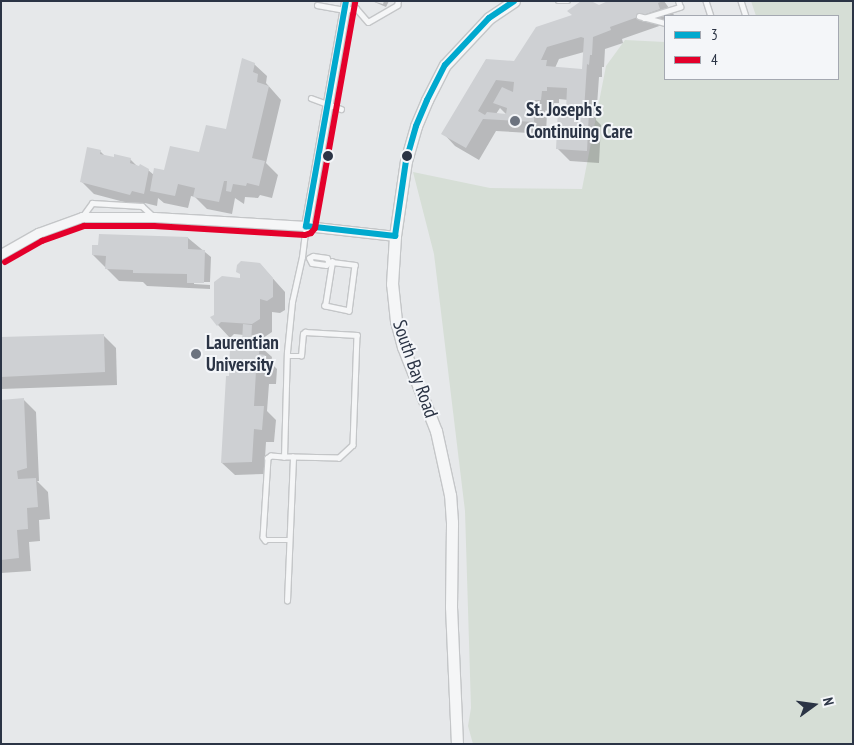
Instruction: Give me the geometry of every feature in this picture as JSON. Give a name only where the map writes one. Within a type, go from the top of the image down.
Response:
[{"type":"street","name":"South Bay Road","points":[[457,744],[451,626],[452,522],[450,495],[436,431],[403,347],[396,321],[392,284],[395,236],[406,161],[416,126],[427,100],[445,65],[489,18],[514,1]]},
{"type":"street","points":[[306,226],[346,6]]},
{"type":"street","points":[[1,254],[38,233],[82,216],[154,217],[306,226],[395,236]]},
{"type":"lane","points":[[317,5],[356,8],[368,22],[397,4],[398,1]]},
{"type":"lane","points":[[558,1],[568,1]]},
{"type":"lane","points":[[664,23],[641,17],[680,7],[678,1]]},
{"type":"lane","points":[[706,1],[712,15]]},
{"type":"lane","points":[[741,1],[746,15]]},
{"type":"lane","points":[[311,98],[341,109]]},
{"type":"lane","points":[[82,216],[92,203],[142,206],[154,217]]},
{"type":"lane","points":[[284,457],[287,356],[292,302],[302,257],[306,226]]},
{"type":"lane","points":[[302,257],[310,258],[312,263],[326,265],[330,262],[357,267],[349,311],[325,306],[330,262]]},
{"type":"lane","points":[[287,356],[301,356],[303,334],[305,332],[357,335],[353,444],[339,458],[293,456],[271,456],[268,458],[263,537],[265,540],[289,540]]},
{"type":"lane","points":[[287,601],[293,456]]},
{"type":"shaded area","points":[[751,1],[853,1],[853,744],[473,744],[468,726],[471,708],[465,511],[434,254],[413,172],[490,188],[582,189],[606,66],[625,40],[664,42],[664,80],[839,80],[839,15],[756,15]]},
{"type":"building","points":[[581,1],[591,1],[599,5],[608,1],[663,1],[658,3],[660,9],[610,27],[611,30],[593,37],[592,55],[590,55],[589,65],[587,64],[584,111],[589,111],[587,151],[556,149],[558,109],[566,109],[567,88],[547,87],[547,91],[542,91],[541,100],[535,100],[534,122],[483,119],[466,148],[441,134],[486,59],[514,61],[536,27],[572,15],[567,11]],"holes":[[[581,37],[584,38],[582,69],[546,66],[547,60],[541,60],[547,47]],[[496,80],[514,82],[513,92],[502,87],[493,103],[507,108],[506,114],[487,112],[485,115],[478,111]]]},
{"type":"building","points":[[242,58],[255,63],[253,72],[258,74],[257,82],[269,86],[252,158],[265,161],[259,186],[247,183],[246,186],[233,184],[231,192],[226,191],[227,181],[224,181],[219,202],[193,197],[195,188],[178,184],[175,196],[150,191],[154,168],[164,170],[170,146],[199,152],[206,125],[226,129]]},
{"type":"building","points":[[87,147],[101,150],[100,154],[114,157],[114,154],[131,158],[130,163],[139,166],[140,164],[149,169],[144,194],[132,191],[130,195],[80,182]]},
{"type":"building","points":[[99,234],[188,237],[188,249],[205,250],[204,283],[187,283],[187,274],[133,273],[133,270],[105,269],[106,256],[92,255],[92,245],[98,245]]},
{"type":"building","points":[[241,261],[260,263],[273,278],[273,297],[267,301],[260,299],[260,319],[252,324],[221,322],[217,326],[210,317],[214,315],[214,282],[222,276],[240,278],[240,274],[236,272],[237,265]]},
{"type":"building","points":[[243,324],[252,325],[251,343],[260,343],[259,354],[265,355],[264,372],[256,371],[254,406],[264,406],[262,430],[254,429],[252,462],[221,463],[226,376],[229,376],[230,346],[237,347],[237,342],[242,342]]},
{"type":"building","points":[[104,334],[105,372],[1,377],[1,337]]},
{"type":"building","points":[[24,398],[27,468],[17,471],[18,479],[36,478],[38,507],[27,508],[28,529],[17,530],[19,558],[1,560],[1,400]]},
{"type":"transit line","name":"3","points":[[346,1],[306,226],[395,236],[406,161],[416,126],[427,100],[445,65],[489,18],[514,1]]},
{"type":"transit line","name":"4","points":[[5,262],[42,241],[84,226],[154,226],[305,235],[311,233],[315,228],[355,3]]},
{"type":"place","name":"St. Joseph's Continuing Care","points":[[515,121]]},
{"type":"place","name":"Laurentian University","points":[[196,354]]}]
